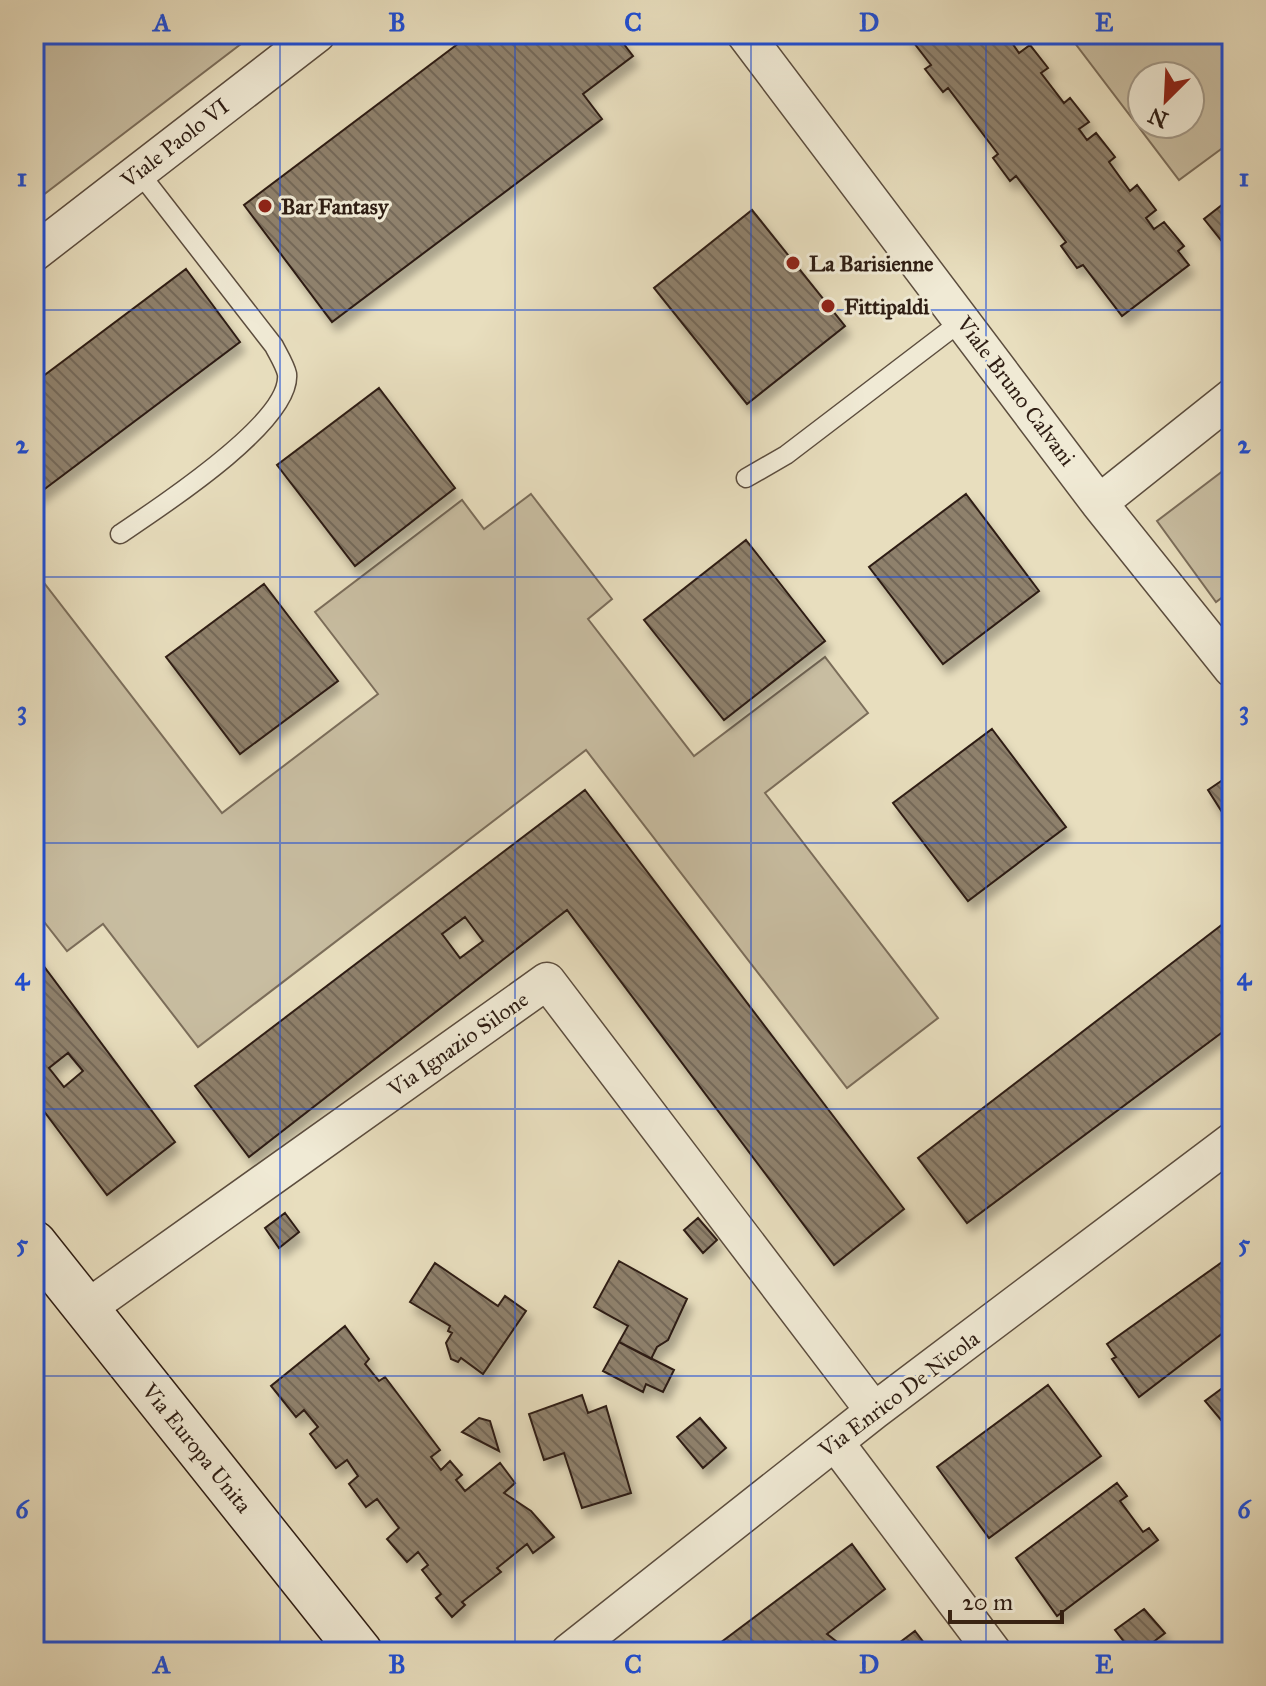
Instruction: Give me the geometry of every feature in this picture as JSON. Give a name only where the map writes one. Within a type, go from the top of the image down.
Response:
[{"type":"street","name":"Viale Paolo VI","points":[[34,253],[317,34]]},
{"type":"street","name":"Viale Bruno Calvani","points":[[745,34],[1099,503],[1232,669]]},
{"type":"street","points":[[1099,503],[1232,397]]},
{"type":"street","name":"Via Ignazio Silone","points":[[86,1309],[547,981],[874,1411]]},
{"type":"street","name":"Via Enrico De Nicola","points":[[569,1652],[874,1411],[1225,1158]]},
{"type":"street","name":"Via Europa Unita","points":[[34,1243],[360,1652]]},
{"type":"street","points":[[835,1442],[993,1652]]},
{"type":"lane","points":[[120,534],[179,494],[263,425],[283,396],[287,374],[274,346],[138,171]]},
{"type":"lane","points":[[746,478],[786,455],[963,320]]},
{"type":"shaded area","points":[[34,34],[254,34],[34,202]]},
{"type":"shaded area","points":[[1068,34],[1232,34],[1232,141],[1179,180],[1149,140],[1206,140],[1206,60],[1126,60],[1126,110]]},
{"type":"shaded area","points":[[1232,464],[1232,590],[1216,602],[1157,521]]},
{"type":"shaded area","points":[[531,494],[612,599],[588,619],[694,756],[825,657],[868,713],[765,793],[938,1018],[847,1088],[586,750],[198,1047],[103,924],[67,951],[34,909],[34,570],[222,813],[378,694],[315,612],[462,500],[484,529]]},
{"type":"building","points":[[471,34],[616,34],[633,56],[583,94],[602,119],[332,322],[244,205]]},
{"type":"building","points":[[907,34],[1018,34],[1010,40],[1019,53],[1030,45],[1048,68],[1041,73],[1064,103],[1070,98],[1089,122],[1079,129],[1087,140],[1096,133],[1115,157],[1109,162],[1130,191],[1137,185],[1156,210],[1146,218],[1154,229],[1164,222],[1184,246],[1178,251],[1189,265],[1122,316],[1083,265],[1077,268],[1061,246],[1066,242],[1016,176],[1010,181],[993,158],[998,154],[948,88],[943,92],[925,69],[931,65]]},
{"type":"building","points":[[1232,197],[1232,254],[1204,219]]},
{"type":"building","points":[[752,210],[845,326],[747,404],[654,288]]},
{"type":"building","points":[[186,269],[240,342],[34,497],[34,383]]},
{"type":"building","points":[[379,388],[455,488],[355,566],[277,465]]},
{"type":"building","points":[[966,494],[1039,591],[943,664],[869,567]]},
{"type":"building","points":[[746,540],[825,641],[724,720],[644,620]]},
{"type":"building","points":[[264,584],[338,681],[240,754],[166,657]]},
{"type":"building","points":[[992,729],[1066,827],[968,901],[893,803]]},
{"type":"building","points":[[1227,777],[1232,783],[1232,805],[1222,812],[1208,790]]},
{"type":"building","points":[[585,790],[904,1209],[834,1265],[567,910],[249,1157],[195,1086]],"holes":[[[465,917],[483,941],[460,958],[442,934]]]},
{"type":"building","points":[[1232,917],[1232,1025],[967,1223],[918,1158]]},
{"type":"building","points":[[34,953],[175,1142],[107,1195],[34,1098]],"holes":[[[68,1053],[83,1071],[64,1087],[49,1068]]]},
{"type":"building","points":[[285,1213],[299,1232],[279,1248],[265,1228]]},
{"type":"building","points":[[698,1218],[717,1240],[703,1253],[684,1230]]},
{"type":"building","points":[[1232,1255],[1232,1326],[1139,1397],[1112,1359],[1116,1357],[1107,1344]]},
{"type":"building","points":[[619,1261],[687,1299],[668,1340],[657,1347],[651,1359],[619,1342],[628,1326],[594,1307]]},
{"type":"building","points":[[435,1263],[498,1306],[505,1296],[526,1311],[483,1374],[461,1358],[458,1362],[451,1359],[446,1343],[452,1333],[448,1331],[450,1326],[410,1302]]},
{"type":"building","points":[[345,1326],[369,1359],[365,1364],[379,1381],[385,1377],[440,1450],[431,1457],[441,1470],[450,1461],[462,1475],[456,1480],[465,1491],[500,1463],[515,1483],[504,1493],[531,1511],[554,1537],[533,1553],[527,1544],[497,1568],[501,1572],[462,1602],[465,1605],[452,1617],[436,1598],[441,1594],[422,1570],[428,1565],[418,1552],[407,1562],[387,1539],[399,1528],[377,1499],[366,1507],[349,1484],[358,1476],[347,1460],[336,1468],[310,1434],[318,1427],[304,1410],[296,1417],[271,1386]]},
{"type":"building","points":[[619,1342],[674,1370],[663,1392],[646,1384],[643,1392],[603,1371]]},
{"type":"building","points":[[1232,1381],[1232,1433],[1205,1401]]},
{"type":"building","points":[[1048,1385],[1101,1456],[989,1538],[937,1467]]},
{"type":"building","points":[[582,1395],[588,1413],[606,1406],[631,1493],[582,1508],[564,1453],[544,1460],[529,1414]]},
{"type":"building","points":[[479,1418],[490,1421],[499,1451],[462,1432]]},
{"type":"building","points":[[700,1418],[726,1448],[703,1468],[677,1437]]},
{"type":"building","points":[[1117,1483],[1127,1496],[1120,1501],[1143,1532],[1149,1528],[1158,1540],[1057,1616],[1016,1558]]},
{"type":"building","points":[[852,1544],[885,1589],[827,1634],[850,1652],[708,1652]]},
{"type":"building","points":[[1144,1609],[1165,1633],[1148,1646],[1154,1652],[1132,1652],[1115,1630]]},
{"type":"building","points":[[915,1631],[931,1652],[887,1652]]},
{"type":"place","name":"Bar Fantasy","points":[[265,206]]},
{"type":"place","name":"La Barisienne","points":[[793,263]]},
{"type":"place","name":"Fittipaldi","points":[[828,306]]}]
